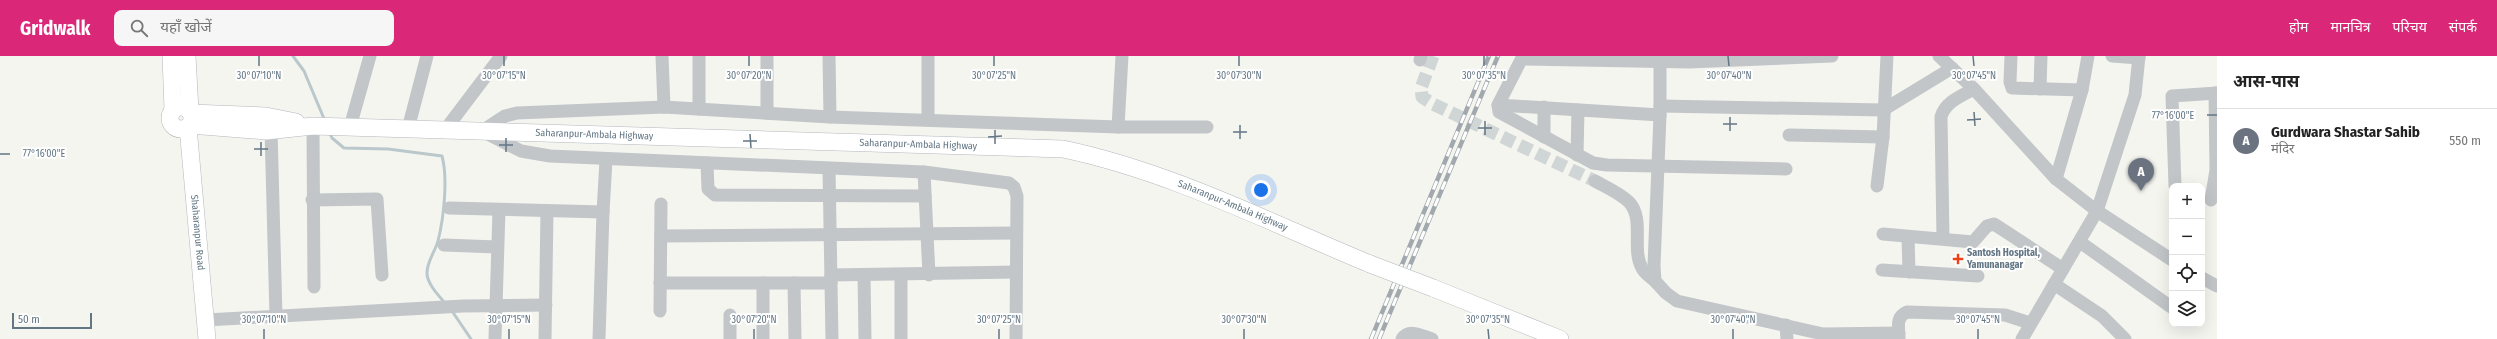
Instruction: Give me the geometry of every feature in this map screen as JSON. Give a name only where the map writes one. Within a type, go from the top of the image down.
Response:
[{"type":"main road","points":[[171,56],[185,119]]},
{"type":"main road","points":[[185,119],[187,56]]},
{"type":"main road","name":"Saharanpur-Ambala Highway","points":[[185,119],[266,116],[313,126]]},
{"type":"main road","name":"Saharanpur-Ambala Highway","points":[[185,119],[270,130],[313,126],[1063,149],[1097,156],[1162,177],[1370,264],[1560,339]]},
{"type":"main road","name":"Shaharanpur Road","points":[[185,119],[207,339]]},
{"type":"main road","name":"Shaharanpur Road","points":[[185,119],[196,339]]},
{"type":"street","points":[[344,127],[370,56]]},
{"type":"street","points":[[408,129],[427,56]]},
{"type":"street","points":[[445,130],[501,56]]},
{"type":"street","points":[[662,56],[664,107]]},
{"type":"street","points":[[699,56],[700,109]]},
{"type":"street","points":[[767,56],[767,113]]},
{"type":"street","points":[[829,56],[830,117]]},
{"type":"street","points":[[928,56],[928,120]]},
{"type":"street","points":[[1118,127],[1122,56]]},
{"type":"street","points":[[1786,169],[1607,165],[1593,163],[1499,112],[1498,105],[1522,58],[1660,62],[1689,59],[1786,60],[1832,56]]},
{"type":"street","points":[[1878,186],[1883,137],[1883,110],[1887,56]]},
{"type":"street","points":[[1939,56],[1974,89],[2056,179],[2097,211],[2169,258]]},
{"type":"street","points":[[2011,56],[2010,86],[2012,88],[2082,90]]},
{"type":"street","points":[[2040,89],[2041,56]]},
{"type":"street","points":[[2056,179],[2082,90],[2088,56]]},
{"type":"street","points":[[2022,339],[2097,211],[2135,95],[2139,57],[2112,56]]},
{"type":"street","points":[[1655,281],[1660,62]]},
{"type":"street","points":[[1498,105],[1578,110],[1883,110],[1952,68]]},
{"type":"street","points":[[1943,238],[1941,117],[1943,110],[1948,104],[1974,89]]},
{"type":"street","points":[[2178,183],[2172,96],[2216,93],[2216,170],[2210,200]]},
{"type":"street","points":[[1016,339],[1017,196],[1014,187],[1009,183],[924,172],[606,160],[532,154],[508,146],[482,131],[506,116],[516,113],[664,107],[830,117],[1118,127],[1207,127]]},
{"type":"street","points":[[1544,107],[1544,137]]},
{"type":"street","points":[[1577,155],[1578,110]]},
{"type":"street","points":[[313,126],[312,200],[314,287]]},
{"type":"street","points":[[270,130],[276,316]]},
{"type":"street","points":[[1790,135],[1883,137]]},
{"type":"street","points":[[600,339],[602,212],[606,160]]},
{"type":"street","points":[[707,163],[708,189],[715,195],[925,196]]},
{"type":"street","points":[[828,169],[832,339]]},
{"type":"street","points":[[924,172],[929,275]]},
{"type":"street","points":[[1595,180],[1614,191],[1632,206],[1635,214],[1639,256],[1642,268],[1666,293],[1677,301],[1836,335],[1899,336],[1898,320],[1901,314],[1907,312],[2005,315],[2030,323]]},
{"type":"street","points":[[312,200],[377,199],[382,275]]},
{"type":"street","points":[[660,311],[661,204]]},
{"type":"street","points":[[449,208],[602,212]]},
{"type":"street","points":[[495,339],[499,210]]},
{"type":"street","points":[[545,339],[547,211]]},
{"type":"street","points":[[1883,234],[1908,237],[1943,238],[1973,242],[1987,226],[1994,224],[2063,269]]},
{"type":"street","points":[[661,236],[830,236],[1016,233]]},
{"type":"street","points":[[1908,237],[1909,272]]},
{"type":"street","points":[[2080,242],[2169,306]]},
{"type":"street","points":[[444,245],[497,247]]},
{"type":"street","points":[[1882,270],[1978,276]]},
{"type":"street","points":[[660,283],[794,283],[864,275],[929,275],[1016,272]]},
{"type":"street","points":[[864,275],[865,339]]},
{"type":"street","points":[[901,275],[901,339]]},
{"type":"street","points":[[2205,280],[2217,286]]},
{"type":"street","points":[[763,283],[763,339]]},
{"type":"street","points":[[794,283],[795,339]]},
{"type":"street","points":[[2054,284],[2102,316],[2124,339]]},
{"type":"street","points":[[206,320],[449,307],[546,305]]},
{"type":"street","points":[[730,315],[730,339]]},
{"type":"street","points":[[1786,325],[1787,339]]},
{"type":"street","points":[[1402,339],[1407,334],[1412,333],[1432,339]]},
{"type":"waterway","points":[[293,56],[304,71],[325,121]]},
{"type":"waterway","points":[[329,131],[332,138],[344,148],[388,149],[442,156],[445,175],[442,221],[437,245],[428,264],[427,273],[431,286],[446,304]]},
{"type":"waterway","points":[[452,311],[471,339]]},
{"type":"tunnel","points":[[1433,56],[1421,88],[1422,97],[1433,104],[1595,181]]},
{"type":"railway","points":[[1371,339],[1489,56]]},
{"type":"railway","points":[[1379,339],[1498,56]]},
{"type":"place","name":"Gurdwara Shastar Sahib","points":[[2141,191]]},
{"type":"place","name":"Santosh Hospital, Yamunanagar","points":[[1958,259]]}]
